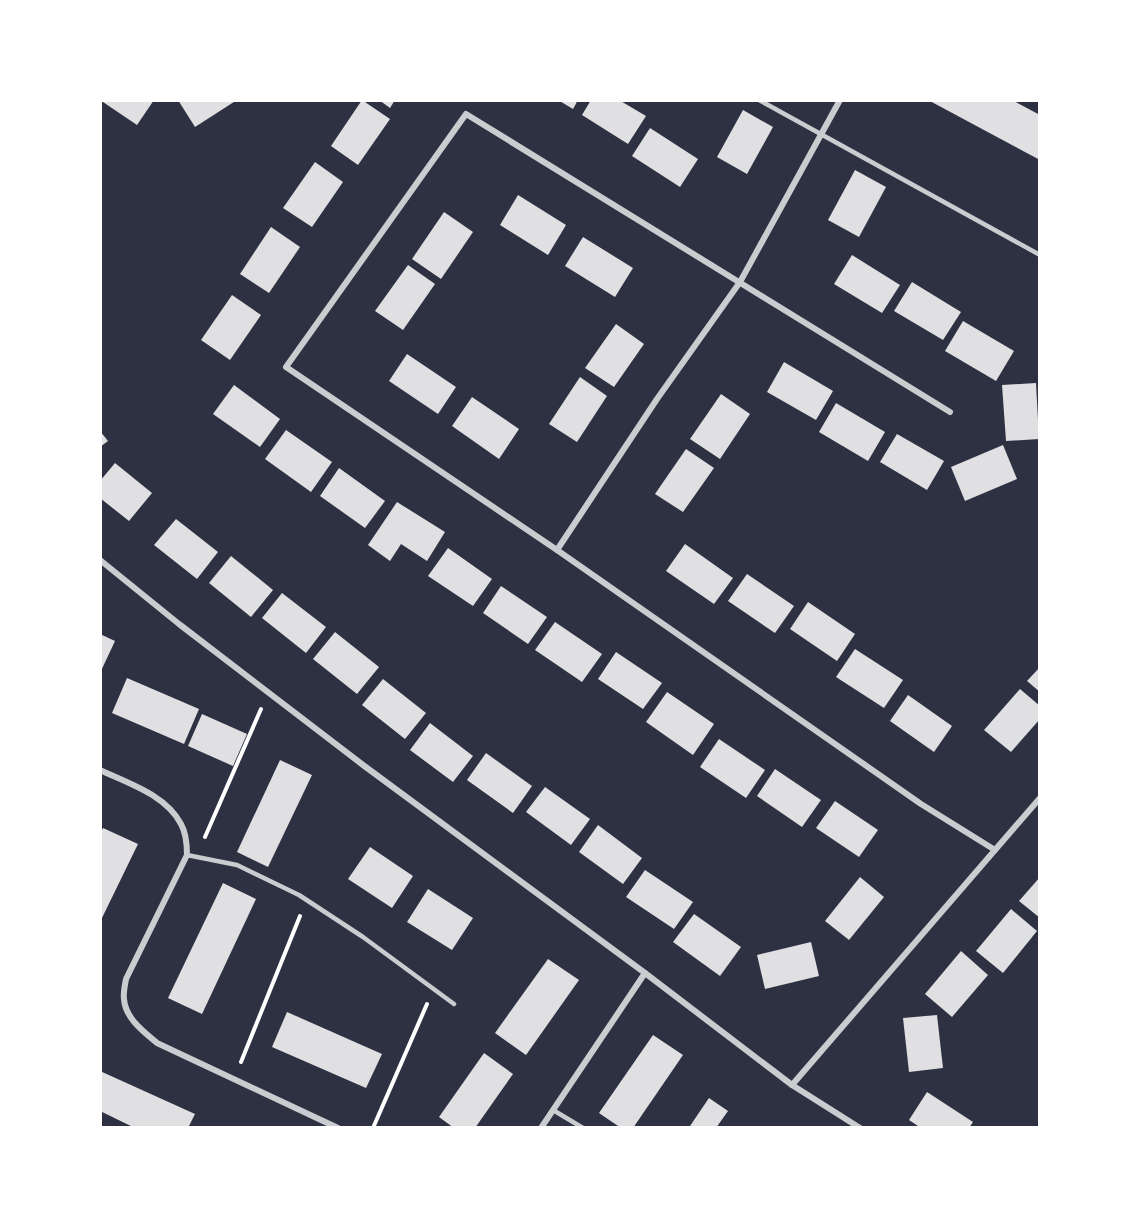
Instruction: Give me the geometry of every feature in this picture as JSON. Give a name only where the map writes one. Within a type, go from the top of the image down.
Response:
[{"type":"street","points":[[557,550],[657,399],[740,282],[840,100]]},
{"type":"street","points":[[950,412],[466,114],[286,367],[557,550],[921,804],[995,850]]},
{"type":"street","points":[[100,560],[363,765],[645,973],[792,1085],[860,1128]]},
{"type":"street","points":[[100,770],[145,791],[165,805],[181,824],[186,840],[187,855],[126,980],[123,1000],[131,1017],[139,1029],[157,1043],[338,1128]]},
{"type":"street","points":[[792,1085],[1040,798]]},
{"type":"street","points":[[541,1128],[645,973]]},
{"type":"lane","points":[[759,100],[1040,255]]},
{"type":"lane","points":[[187,855],[237,865],[307,899],[454,1004]]},
{"type":"lane","points":[[554,1110],[584,1128]]},
{"type":"path","points":[[196,857],[269,692]]},
{"type":"path","points":[[233,1080],[307,899]]},
{"type":"path","points":[[373,1128],[434,989]]},
{"type":"building","points":[[100,100],[154,100],[137,125]]},
{"type":"building","points":[[178,100],[237,100],[195,127]]},
{"type":"building","points":[[362,100],[390,119],[358,165],[331,146]]},
{"type":"building","points":[[379,100],[395,100],[390,108]]},
{"type":"building","points":[[558,100],[578,100],[573,109]]},
{"type":"building","points":[[591,100],[619,100],[646,116],[628,144],[582,115]]},
{"type":"building","points":[[928,100],[1012,100],[1040,115],[1040,160]]},
{"type":"building","points":[[743,110],[773,127],[747,174],[717,157]]},
{"type":"building","points":[[650,128],[698,159],[680,187],[632,156]]},
{"type":"building","points":[[315,162],[343,182],[312,227],[283,208]]},
{"type":"building","points":[[855,170],[886,187],[859,237],[828,220]]},
{"type":"building","points":[[518,195],[566,225],[548,255],[500,225]]},
{"type":"building","points":[[444,212],[473,232],[441,279],[412,259]]},
{"type":"building","points":[[271,227],[300,247],[269,293],[240,274]]},
{"type":"building","points":[[583,237],[633,268],[615,297],[565,266]]},
{"type":"building","points":[[852,255],[900,285],[882,313],[834,284]]},
{"type":"building","points":[[408,265],[435,284],[403,330],[375,311]]},
{"type":"building","points":[[912,282],[961,312],[943,340],[894,311]]},
{"type":"building","points":[[232,295],[261,315],[230,360],[201,340]]},
{"type":"building","points":[[963,321],[1014,351],[996,381],[945,351]]},
{"type":"building","points":[[616,324],[644,344],[614,387],[585,368]]},
{"type":"building","points":[[407,354],[456,387],[438,414],[389,381]]},
{"type":"building","points":[[784,362],[833,391],[816,420],[767,392]]},
{"type":"building","points":[[580,377],[607,396],[577,442],[549,424]]},
{"type":"building","points":[[1036,383],[1039,439],[1006,441],[1002,385]]},
{"type":"building","points":[[234,385],[280,419],[260,447],[213,414]]},
{"type":"building","points":[[721,394],[750,414],[720,459],[690,439]]},
{"type":"building","points":[[472,397],[519,429],[499,459],[452,426]]},
{"type":"building","points":[[836,403],[885,432],[868,461],[819,432]]},
{"type":"building","points":[[286,430],[332,462],[311,492],[265,459]]},
{"type":"building","points":[[100,431],[108,441],[100,447]]},
{"type":"building","points":[[897,434],[944,461],[927,490],[880,462]]},
{"type":"building","points":[[1003,445],[1017,479],[965,501],[951,467]]},
{"type":"building","points":[[686,449],[714,468],[683,512],[655,494]]},
{"type":"building","points":[[115,463],[152,493],[129,521],[100,498],[100,481]]},
{"type":"building","points":[[339,468],[385,501],[365,528],[320,496]]},
{"type":"building","points":[[397,502],[445,532],[427,561],[401,544],[390,561],[368,545]]},
{"type":"building","points":[[176,519],[218,552],[197,579],[154,545]]},
{"type":"building","points":[[685,544],[733,578],[714,604],[666,571]]},
{"type":"building","points":[[448,548],[492,579],[473,606],[428,576]]},
{"type":"building","points":[[231,556],[273,590],[251,617],[209,583]]},
{"type":"building","points":[[747,574],[794,606],[775,633],[728,601]]},
{"type":"building","points":[[501,586],[547,617],[528,644],[483,613]]},
{"type":"building","points":[[282,593],[326,627],[306,653],[262,618]]},
{"type":"building","points":[[808,602],[855,634],[837,661],[790,629]]},
{"type":"building","points":[[555,622],[602,654],[582,682],[535,650]]},
{"type":"building","points":[[335,632],[379,667],[357,694],[313,659]]},
{"type":"building","points":[[100,634],[115,641],[100,673]]},
{"type":"building","points":[[855,649],[903,680],[884,708],[836,677]]},
{"type":"building","points":[[616,652],[662,683],[643,709],[598,679]]},
{"type":"building","points":[[1040,667],[1040,692],[1027,681]]},
{"type":"building","points":[[127,678],[199,709],[184,744],[112,713]]},
{"type":"building","points":[[383,679],[426,713],[405,739],[362,705]]},
{"type":"building","points":[[1020,689],[1040,706],[1040,719],[1011,752],[984,730]]},
{"type":"building","points":[[667,692],[714,724],[693,755],[646,722]]},
{"type":"building","points":[[908,695],[952,726],[934,752],[890,721]]},
{"type":"building","points":[[202,714],[247,734],[233,766],[188,746]]},
{"type":"building","points":[[430,723],[473,756],[453,782],[410,750]]},
{"type":"building","points":[[719,739],[765,770],[746,798],[700,767]]},
{"type":"building","points":[[486,753],[532,786],[513,813],[467,780]]},
{"type":"building","points":[[280,760],[312,775],[268,867],[237,852]]},
{"type":"building","points":[[775,769],[821,800],[802,827],[757,796]]},
{"type":"building","points":[[545,787],[590,819],[571,845],[526,812]]},
{"type":"building","points":[[835,801],[878,830],[859,857],[816,828]]},
{"type":"building","points":[[598,825],[642,858],[623,884],[579,852]]},
{"type":"building","points":[[103,828],[138,844],[100,922],[100,834]]},
{"type":"building","points":[[370,847],[413,876],[392,908],[348,879]]},
{"type":"building","points":[[645,870],[693,902],[674,929],[626,897]]},
{"type":"building","points":[[860,877],[884,897],[849,940],[825,921]]},
{"type":"building","points":[[1040,877],[1040,918],[1019,901]]},
{"type":"building","points":[[223,883],[256,899],[202,1014],[168,998]]},
{"type":"building","points":[[428,889],[473,918],[452,950],[407,922]]},
{"type":"building","points":[[1011,909],[1037,931],[1003,973],[976,951]]},
{"type":"building","points":[[694,914],[741,947],[720,976],[673,942]]},
{"type":"building","points":[[811,942],[819,976],[765,989],[757,955]]},
{"type":"building","points":[[961,951],[988,975],[952,1017],[925,994]]},
{"type":"building","points":[[548,959],[579,980],[526,1055],[495,1033]]},
{"type":"building","points":[[287,1012],[382,1054],[366,1088],[272,1047]]},
{"type":"building","points":[[937,1015],[943,1068],[909,1072],[903,1018]]},
{"type":"building","points":[[653,1035],[683,1055],[633,1128],[621,1128],[599,1113]]},
{"type":"building","points":[[484,1053],[513,1074],[475,1128],[454,1128],[439,1117]]},
{"type":"building","points":[[100,1071],[195,1114],[188,1128],[135,1128],[100,1111]]},
{"type":"building","points":[[927,1092],[973,1122],[969,1128],[921,1128],[909,1120]]},
{"type":"building","points":[[709,1098],[728,1111],[716,1128],[692,1128],[690,1126]]}]
